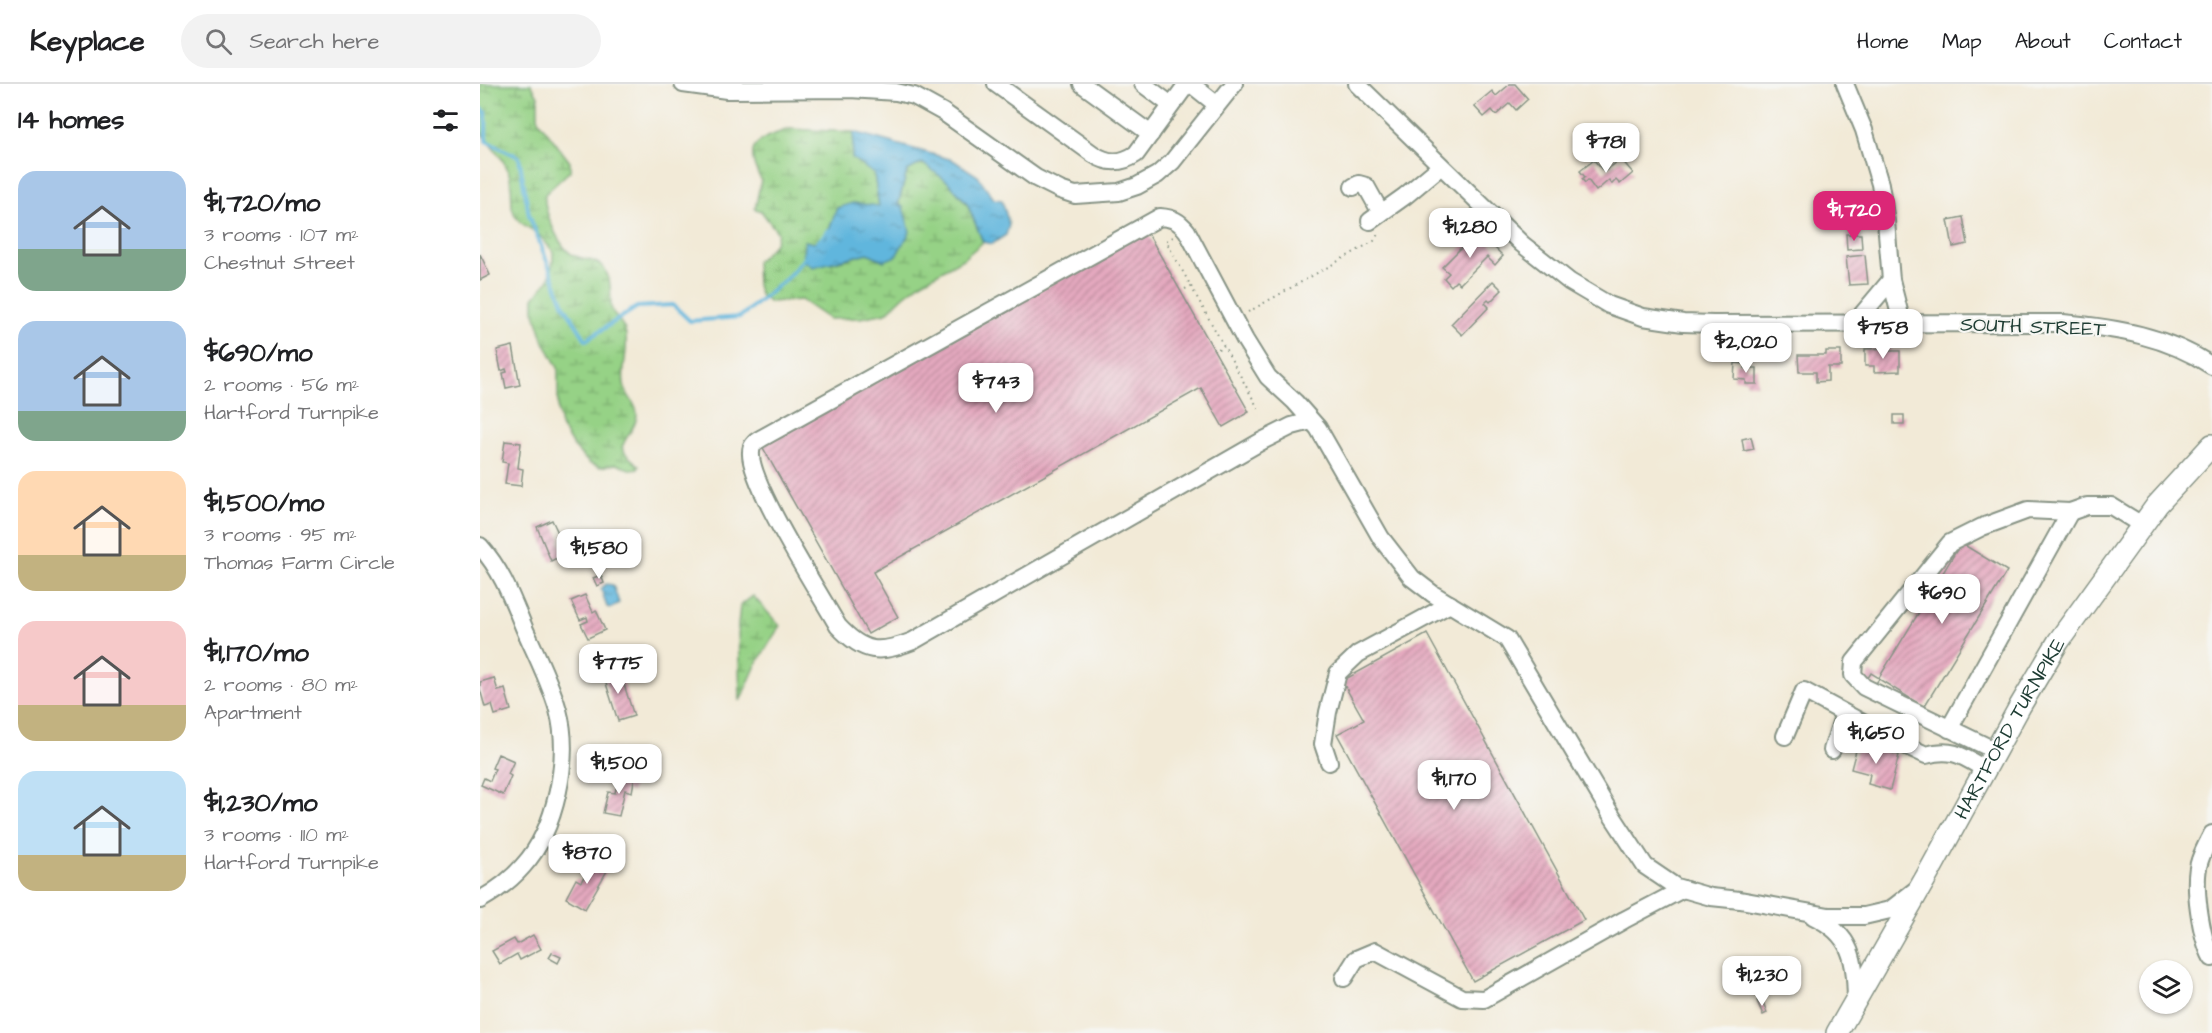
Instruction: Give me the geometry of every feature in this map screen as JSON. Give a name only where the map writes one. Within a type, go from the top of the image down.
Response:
[{"type":"main road","name":"HARTFORD TURNPIKE","points":[[1837,1033],[1922,885],[2024,698],[2058,642],[2142,525],[2175,483],[2212,445]]},
{"type":"street","points":[[683,84],[727,90],[850,89],[896,92],[914,96],[943,112],[1036,178],[1075,195],[1119,192],[1137,186],[1157,175],[1172,162],[1234,84]]},
{"type":"street","points":[[996,84],[1101,159],[1111,162],[1129,159],[1136,154],[1186,84]]},
{"type":"street","points":[[1082,84],[1151,134]]},
{"type":"street","points":[[1143,84],[1172,105]]},
{"type":"street","points":[[1191,84],[1216,104]]},
{"type":"street","name":"SOUTH STREET","points":[[1357,84],[1522,244],[1587,293],[1627,312],[1643,317],[1683,323],[2063,323],[2105,327],[2170,343],[2212,366]]},
{"type":"street","points":[[1845,84],[1864,130],[1878,178],[1886,221],[1891,280],[1902,323]]},
{"type":"street","points":[[1353,187],[1359,184],[1366,186],[1377,222],[1441,166]]},
{"type":"street","points":[[1311,421],[1292,426],[1262,441],[913,641],[891,649],[871,649],[854,643],[838,626],[761,490],[751,463],[751,449],[755,442],[1160,217],[1172,218],[1187,231],[1245,339],[1268,376],[1318,428],[1381,538],[1412,578],[1507,639],[1609,811],[1645,866],[1683,890],[1711,897],[1829,916],[1864,916],[1890,910],[1922,885]]},
{"type":"street","points":[[1855,323],[1891,280]]},
{"type":"street","points":[[1991,761],[1949,729],[1864,687],[1852,675],[1854,662],[1950,543],[1982,527],[2028,510],[2070,512],[2087,506],[2111,506],[2142,525]]},
{"type":"street","points":[[1949,729],[2070,512]]},
{"type":"street","points":[[480,546],[504,579],[545,674],[558,710],[563,743],[560,786],[552,813],[537,846],[523,867],[504,885],[480,900]]},
{"type":"street","points":[[1329,762],[1323,744],[1338,673],[1358,654],[1450,604]]},
{"type":"street","points":[[1785,736],[1804,691],[1926,755],[1939,751],[1950,751],[1991,761]]},
{"type":"street","points":[[1832,750],[1845,713]]},
{"type":"street","points":[[2212,834],[2199,862],[2198,898],[2201,928],[2212,958]]},
{"type":"street","points":[[1344,978],[1356,959],[1375,951],[1462,998],[1484,999],[1624,920],[1683,890]]},
{"type":"street","points":[[1804,912],[1826,922],[1844,937],[1855,971],[1856,1000]]},
{"type":"path","points":[[1244,314],[1374,241],[1377,222]]},
{"type":"path","points":[[1176,236],[1166,241],[1258,408],[1256,409]]},
{"type":"path","points":[[1185,289],[1191,286]]},
{"type":"path","points":[[1218,349],[1224,346]]},
{"type":"green space","points":[[480,84],[531,84],[538,96],[538,120],[570,162],[570,171],[545,194],[546,209],[557,236],[567,251],[577,257],[599,263],[607,274],[612,310],[625,330],[624,385],[637,414],[635,423],[622,448],[639,466],[638,469],[632,470],[616,464],[600,467],[589,463],[573,446],[561,426],[558,411],[558,368],[544,342],[534,310],[534,298],[549,279],[553,251],[539,235],[515,216],[508,170],[480,132]]},
{"type":"green space","points":[[789,129],[854,132],[852,158],[874,174],[879,207],[853,203],[837,208],[826,237],[814,243],[805,241],[832,263],[868,253],[884,261],[907,171],[922,163],[947,181],[967,204],[983,242],[963,259],[922,282],[886,313],[860,318],[829,319],[801,300],[769,302],[761,297],[757,285],[756,262],[774,245],[778,233],[761,211],[755,209],[761,180],[755,168],[753,151],[762,140]]},
{"type":"green space","points":[[753,596],[780,626],[757,663],[740,701],[738,626],[740,606]]},
{"type":"water","points":[[854,132],[953,160],[978,176],[994,199],[1002,200],[1009,225],[1006,235],[992,244],[983,242],[967,203],[947,181],[922,163],[907,171],[898,204],[903,207],[910,232],[896,256],[884,261],[868,253],[813,267],[805,262],[803,253],[805,241],[814,243],[826,237],[837,208],[853,203],[879,206],[874,174],[852,158]]},
{"type":"water","points":[[581,536],[587,538],[589,542],[587,548],[575,555],[570,553],[568,547],[565,547],[567,543],[578,540]]},
{"type":"water","points":[[606,584],[613,585],[619,603],[611,608],[607,607],[601,589]]},
{"type":"building","points":[[1510,84],[1515,84],[1528,99],[1516,110],[1510,103],[1496,115],[1492,110],[1484,117],[1474,106],[1492,91],[1496,96]]},
{"type":"building","points":[[1621,159],[1633,173],[1620,184],[1616,180],[1612,184],[1609,180],[1596,191],[1588,180],[1585,183],[1582,179],[1585,177],[1580,171],[1594,160],[1604,172]]},
{"type":"building","points":[[1963,217],[1968,244],[1953,247],[1948,220]]},
{"type":"building","points":[[1146,230],[1249,412],[1223,427],[1201,388],[873,572],[898,617],[868,634],[762,446]]},
{"type":"building","points":[[1478,231],[1503,256],[1495,265],[1487,257],[1460,284],[1456,281],[1451,286],[1444,278],[1449,273],[1442,267]]},
{"type":"building","points":[[1846,234],[1861,234],[1862,249],[1847,250]]},
{"type":"building","points":[[480,254],[490,275],[480,280]]},
{"type":"building","points":[[1865,255],[1868,284],[1849,285],[1846,257]]},
{"type":"building","points":[[1493,281],[1502,290],[1490,302],[1488,300],[1485,303],[1489,307],[1462,335],[1451,324]]},
{"type":"building","points":[[513,346],[520,385],[506,388],[503,373],[507,372],[506,369],[501,371],[497,350]]},
{"type":"building","points":[[1890,348],[1890,351],[1900,351],[1900,371],[1874,372],[1874,366],[1865,366],[1865,349]]},
{"type":"building","points":[[1826,351],[1841,351],[1841,367],[1828,367],[1828,381],[1816,382],[1816,372],[1799,372],[1798,355],[1826,355]]},
{"type":"building","points":[[1735,363],[1746,364],[1745,368],[1757,368],[1757,384],[1746,384],[1746,380],[1734,379]]},
{"type":"building","points":[[1894,415],[1904,415],[1904,424],[1894,424]]},
{"type":"building","points":[[1751,437],[1754,449],[1744,451],[1742,439]]},
{"type":"building","points":[[505,441],[521,443],[518,468],[523,469],[521,486],[505,484],[508,463],[502,462]]},
{"type":"building","points":[[552,520],[565,554],[551,561],[537,527]]},
{"type":"building","points":[[1961,543],[2007,571],[1924,707],[1879,679],[1874,686],[1866,681],[1871,673],[1879,678]]},
{"type":"building","points":[[601,575],[604,583],[597,586],[593,578]]},
{"type":"building","points":[[585,595],[593,612],[596,610],[605,630],[588,638],[581,624],[588,621],[587,617],[580,620],[571,601]]},
{"type":"building","points":[[1427,634],[1584,920],[1473,981],[1337,734],[1364,720],[1342,681]]},
{"type":"building","points":[[619,669],[634,716],[618,721],[603,674]]},
{"type":"building","points":[[494,678],[498,691],[505,689],[511,710],[495,715],[492,705],[485,707],[480,689],[480,682]]},
{"type":"building","points":[[1858,743],[1899,755],[1890,790],[1868,784],[1870,774],[1851,769]]},
{"type":"building","points":[[498,754],[514,761],[503,795],[481,785],[484,778],[490,781]]},
{"type":"building","points":[[620,773],[635,776],[632,792],[625,790],[619,816],[603,813],[608,792],[615,793]]},
{"type":"building","points":[[593,860],[608,869],[585,909],[566,898],[576,879],[581,882]]},
{"type":"building","points":[[533,935],[541,949],[520,960],[517,954],[500,964],[492,951],[514,939],[517,944]]},
{"type":"building","points":[[552,953],[561,957],[558,963],[549,958]]},
{"type":"building","points":[[1762,999],[1767,1013],[1763,1015],[1757,1001]]},
{"type":"waterway","points":[[480,108],[486,113],[486,141],[519,157],[529,215],[564,305],[586,340],[637,307],[673,305],[690,321],[740,317],[786,279],[807,255]]},
{"type":"waterway","points":[[817,243],[829,230]]}]
